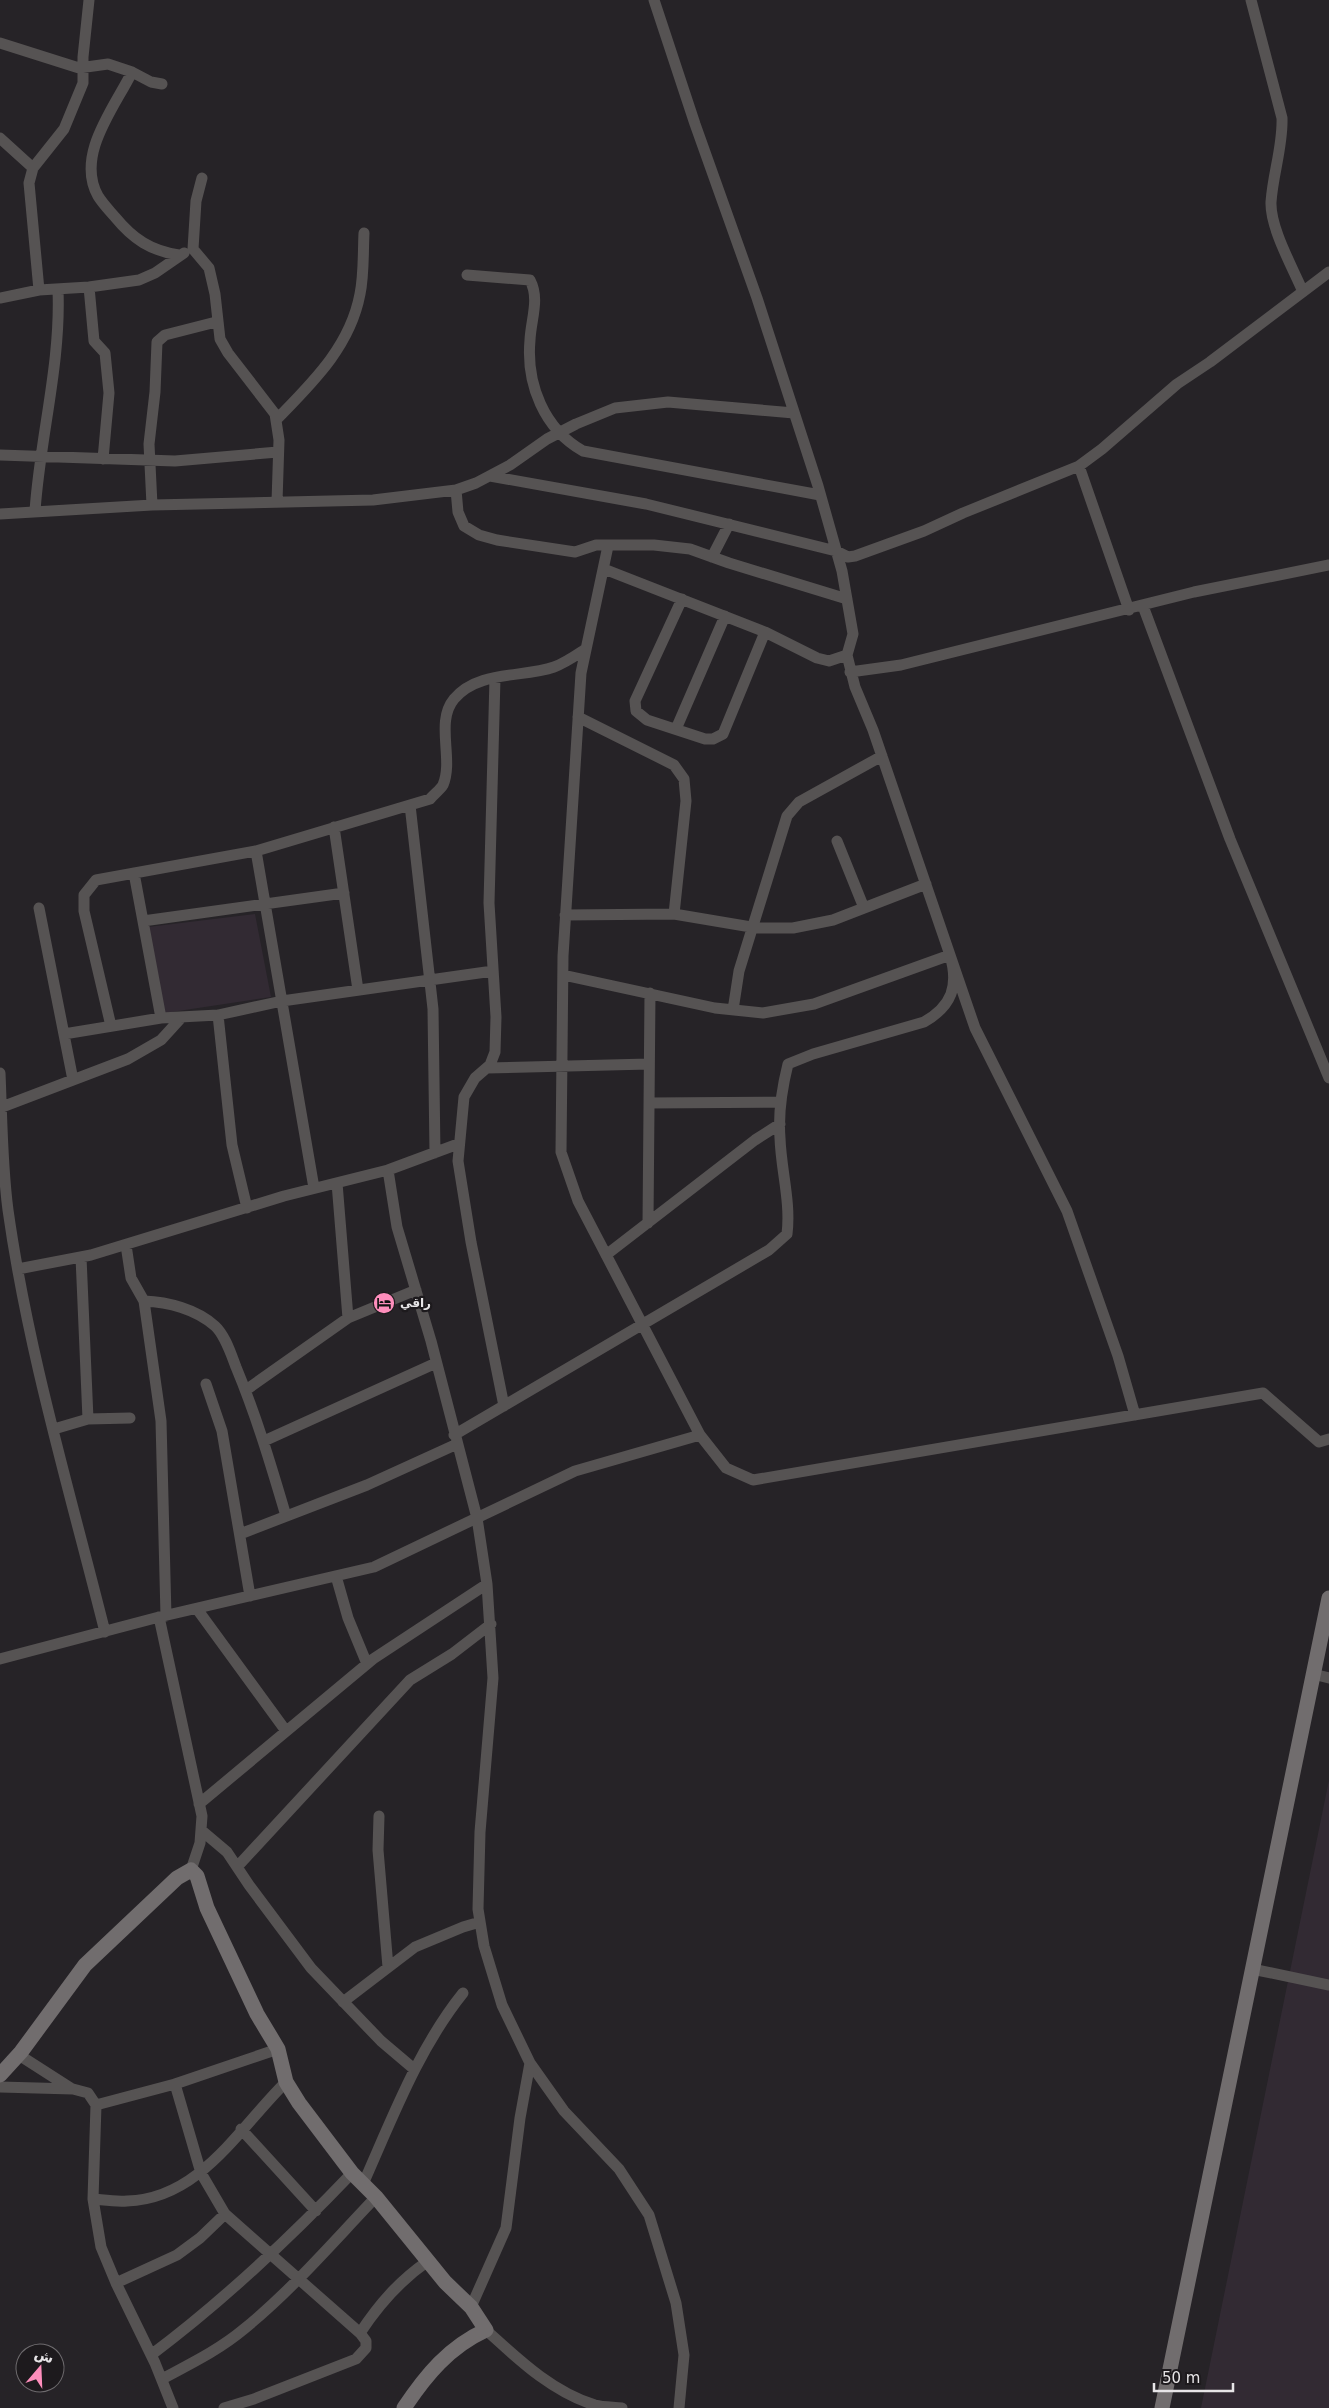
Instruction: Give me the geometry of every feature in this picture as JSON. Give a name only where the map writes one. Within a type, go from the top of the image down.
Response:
[{"type":"street","points":[[39,290],[29,183],[33,168],[55,143],[64,129],[83,82],[90,0]]},
{"type":"street","points":[[654,0],[695,124],[757,298],[820,495],[836,551],[853,634],[847,656],[850,672],[882,756],[975,1028],[1067,1211],[1118,1356],[1135,1415]]},
{"type":"street","points":[[1251,0],[1282,118],[1283,133],[1271,203],[1272,218],[1303,292]]},
{"type":"street","points":[[0,44],[74,67],[84,68],[102,63],[132,72],[151,82],[162,84]]},
{"type":"street","points":[[132,72],[96,140],[93,163],[94,187],[104,204],[135,238],[155,250],[179,255]]},
{"type":"street","points":[[0,138],[33,168]]},
{"type":"street","points":[[202,178],[196,201],[193,249],[209,268],[215,294],[216,322],[220,338],[228,353],[275,414],[278,452],[277,502]]},
{"type":"street","points":[[276,420],[325,369],[346,335],[360,294],[364,233]]},
{"type":"street","points":[[0,298],[39,290],[89,288],[140,280],[155,273],[179,255],[193,249]]},
{"type":"street","points":[[490,476],[646,504],[836,551],[848,557],[856,556],[924,531],[963,513],[1079,466],[1108,444],[1177,384],[1210,362],[1329,272]]},
{"type":"street","points":[[467,275],[530,280],[536,292],[529,342],[531,378],[543,412],[558,433],[583,451],[820,495]]},
{"type":"street","points":[[89,288],[94,340],[105,353],[109,393],[103,459]]},
{"type":"street","points":[[36,512],[40,456],[54,374],[58,290]]},
{"type":"street","points":[[152,505],[149,460],[157,342],[165,335],[216,322]]},
{"type":"street","points":[[0,514],[152,505],[373,500],[456,490],[510,466],[558,433],[615,408],[668,402],[794,412]]},
{"type":"street","points":[[0,455],[174,461],[278,452]]},
{"type":"street","points":[[1079,466],[1129,610]]},
{"type":"street","points":[[456,490],[458,512],[464,526],[479,535],[497,540],[575,552],[596,546],[654,545],[690,549],[847,599]]},
{"type":"street","points":[[712,557],[729,524]]},
{"type":"street","points":[[608,546],[584,650],[578,717],[565,915],[561,1152],[578,1201],[642,1325],[700,1435],[726,1468],[753,1480],[1262,1393],[1319,1442],[1329,1439]]},
{"type":"street","points":[[850,672],[901,665],[1129,610],[1211,588],[1329,565]]},
{"type":"street","points":[[604,569],[765,632],[818,658],[829,661],[847,656]]},
{"type":"street","points":[[682,599],[635,701],[636,711],[647,720],[705,739],[714,739],[723,734],[765,632]]},
{"type":"street","points":[[1143,606],[1230,839],[1329,1078]]},
{"type":"street","points":[[676,729],[725,616]]},
{"type":"street","points":[[110,1026],[84,911],[84,895],[96,880],[256,851],[430,798],[442,786],[447,772],[448,713],[454,699],[484,680],[554,667],[584,650]]},
{"type":"street","points":[[495,678],[489,903],[495,1052],[490,1065],[475,1078],[464,1097],[458,1144],[458,1161],[471,1242],[504,1406]]},
{"type":"street","points":[[578,717],[674,766],[684,778],[686,801],[674,914]]},
{"type":"street","points":[[733,1010],[739,971],[787,816],[799,802],[882,756]]},
{"type":"street","points":[[410,805],[433,1009],[435,1153]]},
{"type":"street","points":[[334,827],[358,990]]},
{"type":"street","points":[[837,841],[864,908]]},
{"type":"street","points":[[256,851],[314,1188]]},
{"type":"street","points":[[134,873],[161,1018]]},
{"type":"street","points":[[565,915],[674,914],[752,927],[793,928],[833,920],[926,884]]},
{"type":"street","points":[[143,921],[344,893]]},
{"type":"street","points":[[39,908],[74,1080]]},
{"type":"street","points":[[563,974],[733,1010],[763,1013],[814,1004],[950,955]]},
{"type":"street","points":[[240,1534],[367,1485],[456,1440],[504,1406],[769,1250],[787,1234],[788,1207],[780,1124],[782,1088],[788,1064],[924,1022],[937,1015],[950,999],[954,984],[950,955]]},
{"type":"street","points":[[64,1034],[161,1018],[218,1015],[282,1001],[493,971]]},
{"type":"street","points":[[648,1223],[650,993]]},
{"type":"street","points":[[218,1015],[232,1145],[247,1208]]},
{"type":"street","points":[[2,1107],[128,1059],[161,1040],[181,1018]]},
{"type":"street","points":[[487,1068],[649,1064]]},
{"type":"street","points":[[0,1073],[8,1208],[18,1269],[54,1429],[105,1632]]},
{"type":"street","points":[[649,1103],[781,1102]]},
{"type":"street","points":[[606,1255],[755,1140],[780,1124]]},
{"type":"street","points":[[18,1269],[81,1257],[126,1245],[314,1188],[388,1170],[458,1144]]},
{"type":"street","points":[[388,1170],[397,1227],[416,1290],[477,1518],[487,1584],[493,1678],[480,1832],[478,1909],[484,1946],[502,2005],[530,2063],[564,2111],[619,2169],[649,2215],[676,2304],[684,2355],[679,2408]]},
{"type":"street","points":[[337,1183],[348,1318]]},
{"type":"street","points":[[0,2075],[18,2055],[85,1965],[177,1878],[191,1870],[200,1843],[202,1816],[162,1617],[161,1421],[144,1302],[131,1278],[126,1245]]},
{"type":"street","points":[[81,1257],[88,1419]]},
{"type":"street","points":[[246,1390],[348,1318],[416,1290]]},
{"type":"street","points":[[144,1302],[167,1302],[198,1315],[216,1327],[228,1348],[246,1390],[264,1441],[286,1516]]},
{"type":"street","points":[[264,1441],[436,1363]]},
{"type":"street","points":[[206,1384],[222,1431],[250,1596]]},
{"type":"street","points":[[54,1429],[88,1419],[130,1418]]},
{"type":"street","points":[[0,1659],[197,1608],[374,1567],[575,1471],[700,1435]]},
{"type":"street","points":[[336,1576],[348,1618],[366,1664]]},
{"type":"street","points":[[199,1804],[366,1664],[487,1584]]},
{"type":"street","points":[[1162,2408],[1329,1598]]},
{"type":"street","points":[[197,1608],[286,1731]]},
{"type":"street","points":[[237,1867],[410,1680],[452,1654],[491,1624]]},
{"type":"street","points":[[1313,1674],[1329,1678]]},
{"type":"street","points":[[378,1816],[378,1850],[388,1967]]},
{"type":"street","points":[[201,1830],[227,1852],[311,1968],[381,2041],[414,2069]]},
{"type":"street","points":[[191,1870],[197,1876],[207,1908],[256,2014],[278,2049],[286,2082],[357,2179],[376,2197],[428,2261],[471,2307],[486,2330],[534,2373],[594,2406],[622,2408]]},
{"type":"street","points":[[343,2002],[415,1947],[480,1922]]},
{"type":"street","points":[[1252,1970],[1329,1985]]},
{"type":"street","points":[[151,2354],[185,2330],[316,2211],[357,2179],[414,2069],[446,2014],[463,1993]]},
{"type":"street","points":[[96,2105],[175,2084],[278,2049]]},
{"type":"street","points":[[18,2055],[72,2089]]},
{"type":"street","points":[[471,2307],[506,2228],[520,2118],[530,2063]]},
{"type":"street","points":[[93,2199],[128,2201],[153,2197],[191,2181],[201,2173],[286,2082]]},
{"type":"street","points":[[175,2084],[201,2173],[225,2214],[360,2333],[366,2341],[366,2348],[356,2358],[262,2396],[224,2408]]},
{"type":"street","points":[[0,2087],[72,2089],[88,2093],[96,2105],[93,2199],[101,2246],[116,2284],[151,2354],[173,2408]]},
{"type":"street","points":[[241,2129],[316,2211]]},
{"type":"street","points":[[162,2379],[213,2352],[244,2329],[298,2278],[376,2197]]},
{"type":"street","points":[[116,2284],[177,2255],[200,2238],[225,2214]]},
{"type":"street","points":[[360,2333],[378,2306],[396,2286],[428,2261]]},
{"type":"street","points":[[404,2408],[418,2387],[447,2354],[466,2339],[486,2330]]},
{"type":"shaded area","points":[[255,914],[271,997],[165,1013],[148,927]]},
{"type":"shaded area","points":[[1329,1780],[1329,2408],[1201,2408]]},
{"type":"place","name":"راقي","points":[[384,1303]]}]
